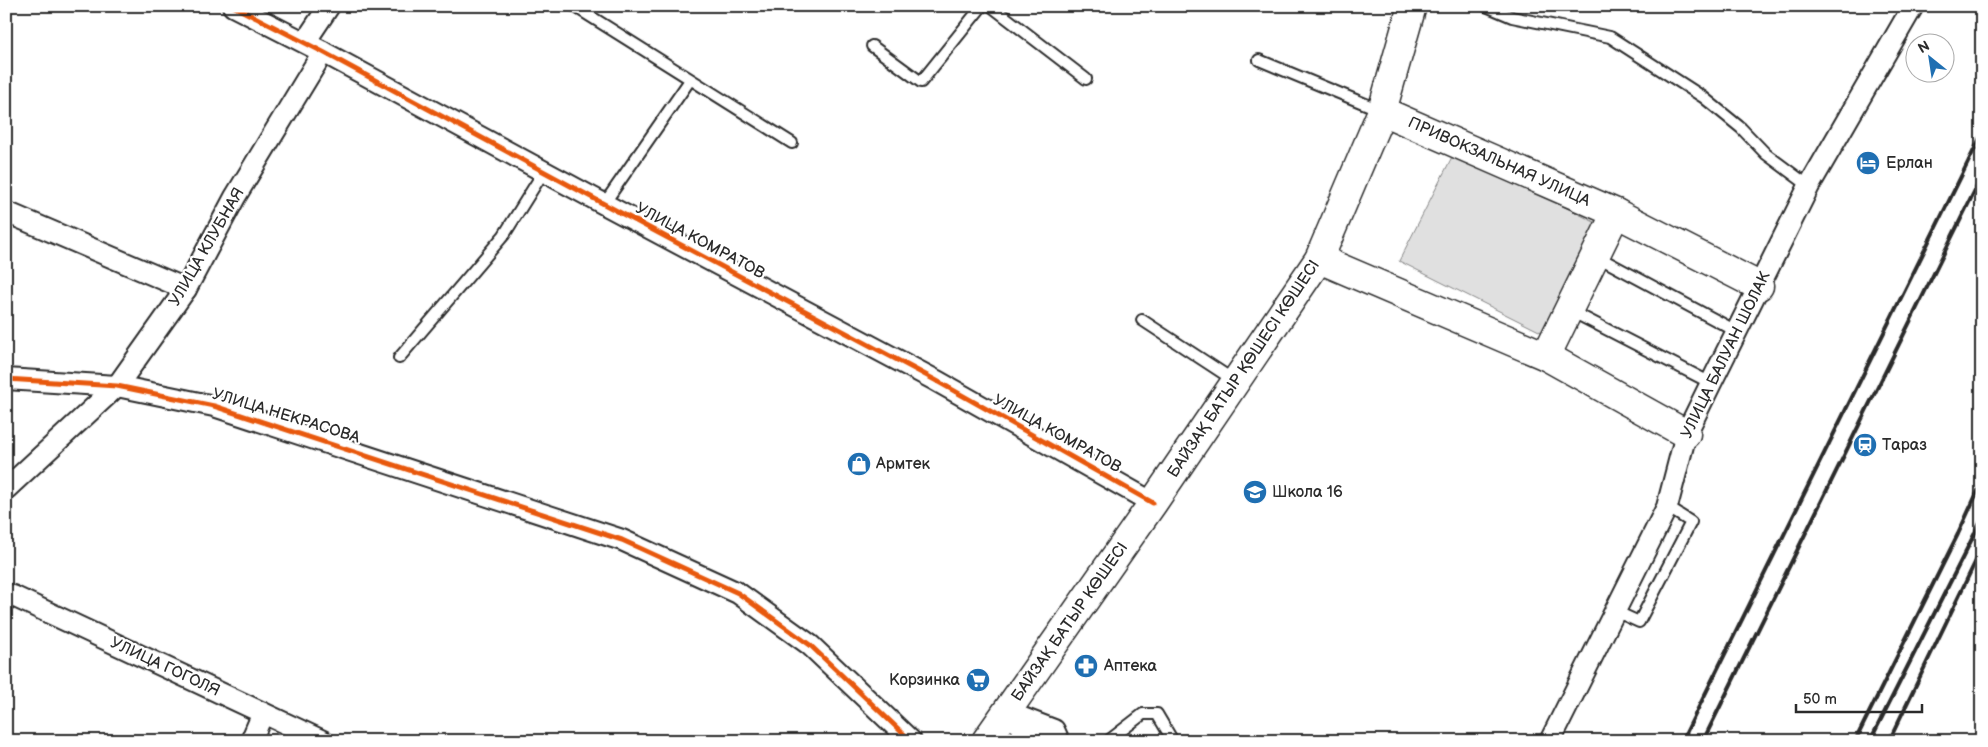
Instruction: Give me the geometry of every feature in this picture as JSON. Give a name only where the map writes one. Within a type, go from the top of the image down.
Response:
[{"type":"street","name":"УЛИЦА КОМРАТОВ","points":[[233,6],[323,52],[935,380],[1153,503]]},
{"type":"street","points":[[304,42],[328,6]]},
{"type":"street","name":"БАЙЗАҚ БАТЫР ҚӨШЕСІ КӨШЕСІ","points":[[1153,503],[1319,259],[1382,111],[1412,6]]},
{"type":"street","name":"УЛИЦА БАЛУАН ШОЛАК","points":[[1550,741],[1667,508],[1686,434],[1736,331],[1809,186],[1913,6]]},
{"type":"street","name":"УЛИЦА КЛУБНАЯ","points":[[6,489],[117,386],[186,289],[235,197],[323,52]]},
{"type":"street","name":"ПРИВОКЗАЛЬНАЯ УЛИЦА","points":[[1382,111],[1616,213],[1759,286]]},
{"type":"street","points":[[6,212],[186,289]]},
{"type":"street","points":[[1546,356],[1616,213]]},
{"type":"street","points":[[1319,259],[1546,356],[1686,434]]},
{"type":"street","name":"УЛИЦА НЕКРАСОВА","points":[[6,379],[117,386],[214,406],[622,540],[738,592],[810,645],[911,741]]},
{"type":"street","name":"БАЙЗАҚ БАТЫР КӨШЕСІ","points":[[986,741],[1011,714],[1153,503]]},
{"type":"street","name":"УЛИЦА ГОГОЛЯ","points":[[6,594],[14,596],[323,741]]},
{"type":"street","points":[[251,741],[263,713]]},
{"type":"street","points":[[1011,714],[1027,741]]},
{"type":"street","points":[[1011,714],[1054,730],[1060,741]]},
{"type":"lane","points":[[574,6],[792,144]]},
{"type":"lane","points":[[872,46],[921,82],[982,6]]},
{"type":"lane","points":[[991,6],[1086,80]]},
{"type":"lane","points":[[1486,6],[1512,17],[1610,36],[1703,97],[1741,128],[1766,154],[1809,186]]},
{"type":"lane","points":[[1259,60],[1382,111]]},
{"type":"lane","points":[[604,204],[690,80]]},
{"type":"lane","points":[[399,358],[504,234],[544,171]]},
{"type":"lane","points":[[1595,256],[1736,331]]},
{"type":"lane","points":[[1568,310],[1711,383]]},
{"type":"lane","points":[[1142,320],[1236,382]]},
{"type":"lane","points":[[1615,611],[1639,622],[1691,522],[1667,508]]},
{"type":"lane","points":[[1108,741],[1143,714],[1158,714],[1173,741]]},
{"type":"shaded area","points":[[1455,151],[1602,226],[1547,335],[1399,261]]},
{"type":"railway","points":[[1682,741],[1982,134]]},
{"type":"railway","points":[[1703,741],[1982,176]]},
{"type":"railway","points":[[1855,741],[1982,482]]},
{"type":"railway","points":[[1870,741],[1982,519]]},
{"type":"railway","points":[[1889,741],[1982,548]]},
{"type":"cycle path","points":[[233,6],[323,52],[935,380],[1153,503]]},
{"type":"cycle path","points":[[6,379],[117,386],[214,406],[622,540],[738,593],[810,645],[911,741]]},
{"type":"place","name":"Ерлан","points":[[1868,163]]},
{"type":"place","name":"Тараз","points":[[1865,445]]},
{"type":"place","name":"Армтек","points":[[859,464]]},
{"type":"place","name":"Школа 16","points":[[1255,492]]},
{"type":"place","name":"Аптека","points":[[1086,666]]},
{"type":"place","name":"Корзинка","points":[[978,680]]}]
